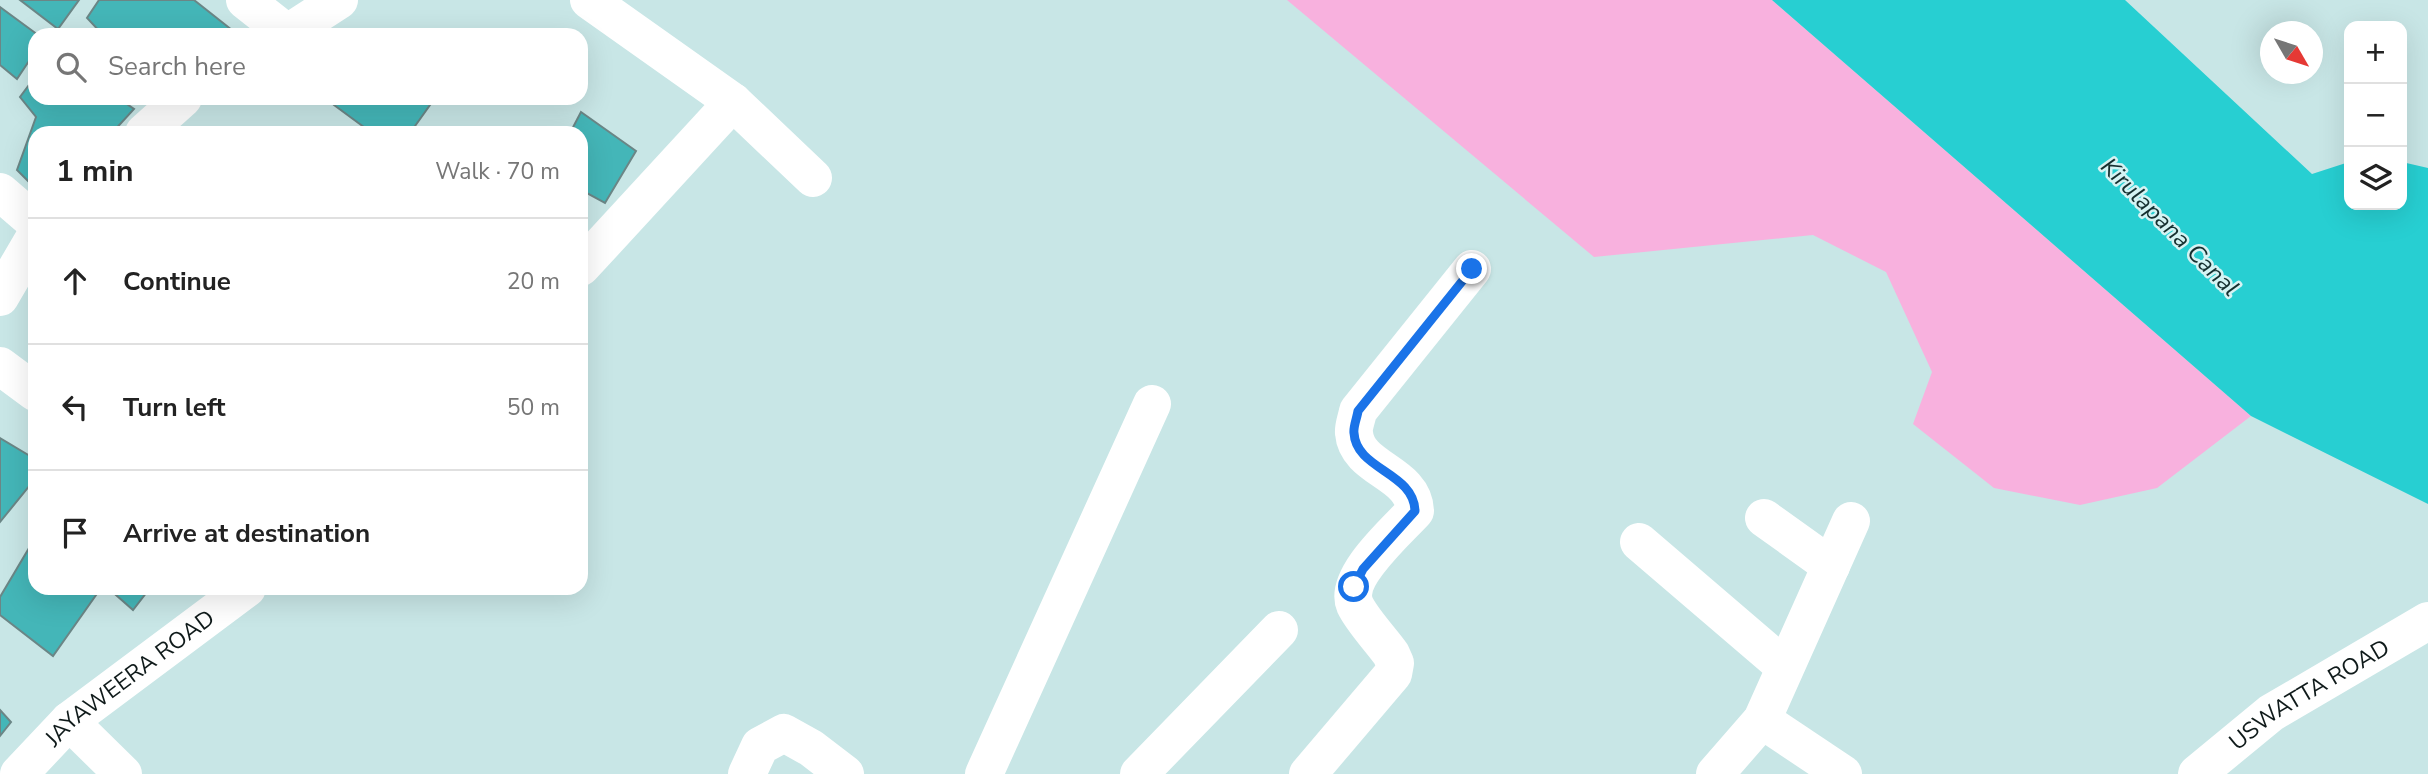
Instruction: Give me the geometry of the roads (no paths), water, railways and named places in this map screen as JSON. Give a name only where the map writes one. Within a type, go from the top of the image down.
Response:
[{"type":"street","points":[[244,0],[279,28]]},
{"type":"street","points":[[296,28],[340,0]]},
{"type":"street","points":[[589,0],[733,102],[813,178]]},
{"type":"street","points":[[588,259],[733,102]]},
{"type":"street","points":[[153,126],[175,105]]},
{"type":"street","points":[[0,192],[28,216]]},
{"type":"street","points":[[0,297],[28,249]]},
{"type":"street","points":[[1308,774],[1393,674],[1395,663],[1354,604],[1354,587],[1363,569],[1415,511],[1415,499],[1409,490],[1360,452],[1353,433],[1358,411],[1472,269]]},
{"type":"street","points":[[0,366],[28,387]]},
{"type":"street","points":[[984,774],[1152,404]]},
{"type":"street","points":[[1764,518],[1831,566]]},
{"type":"street","points":[[1715,774],[1762,720],[1851,521]]},
{"type":"street","points":[[1639,542],[1785,667]]},
{"type":"street","name":"JAYAWEERA ROAD","points":[[19,774],[69,720],[238,595]]},
{"type":"street","name":"USWATTA ROAD","points":[[2197,774],[2271,713],[2428,621]]},
{"type":"street","points":[[1139,774],[1279,630]]},
{"type":"street","points":[[69,720],[123,774]]},
{"type":"street","points":[[1762,720],[1843,774]]},
{"type":"street","points":[[747,774],[760,746],[784,733],[811,748],[845,774]]},
{"type":"water","name":"Kirulapana Canal","points":[[1772,0],[2125,0],[2312,174],[2344,164],[2344,210],[2407,210],[2407,163],[2428,168],[2428,504],[2251,416]]}]
